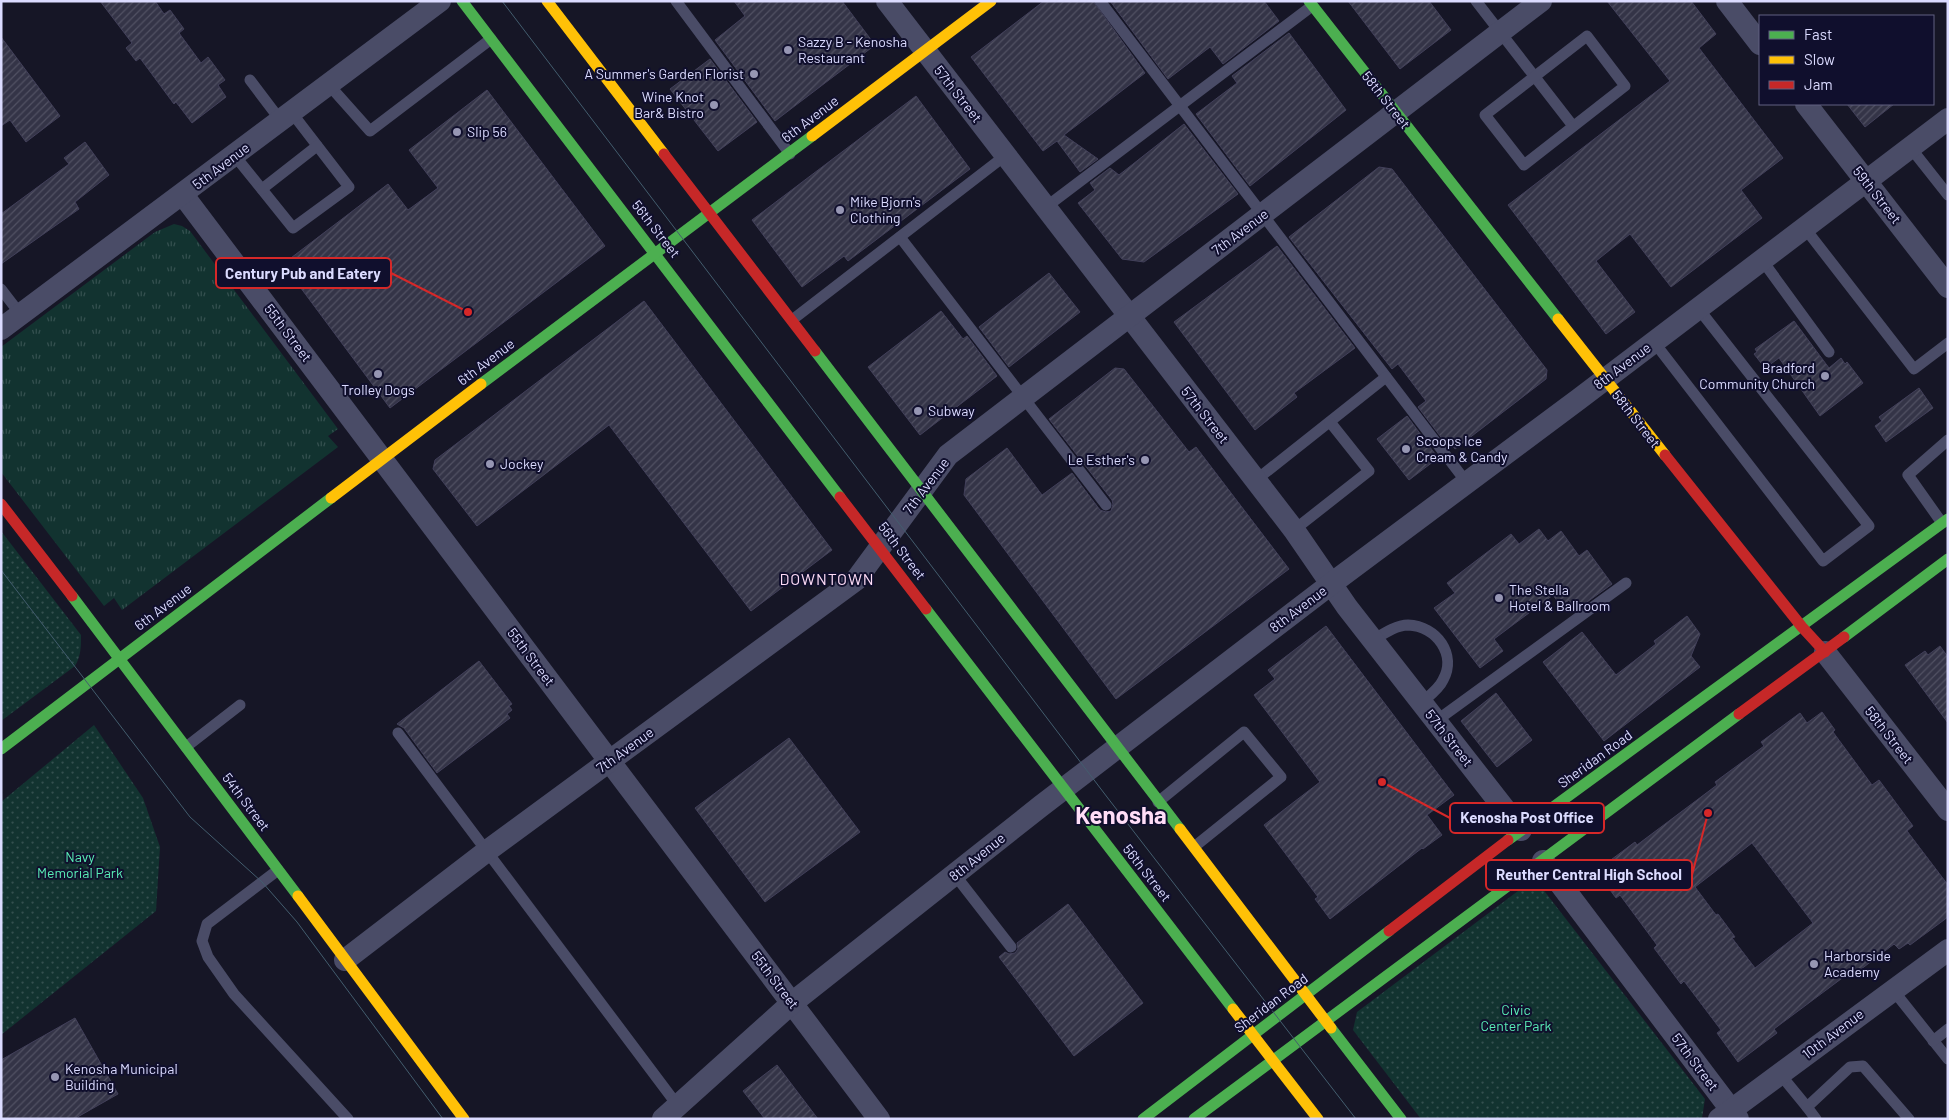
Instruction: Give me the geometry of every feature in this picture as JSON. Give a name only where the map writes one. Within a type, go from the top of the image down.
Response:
[{"type":"street","name":"5th Avenue","points":[[1,329],[183,195],[440,1]]},
{"type":"street","name":"56th Street","points":[[462,1],[881,547],[1063,789],[1318,1119]]},
{"type":"street","points":[[547,1],[1401,1119]]},
{"type":"street","name":"57th Street","points":[[887,1],[1256,480],[1294,530],[1330,584],[1421,703],[1521,830]]},
{"type":"street","name":"6th Avenue","points":[[1,750],[382,459],[991,1]]},
{"type":"street","points":[[1727,1],[1759,43]]},
{"type":"street","name":"58th Street","points":[[1311,4],[1605,380],[1802,628],[1824,652],[1948,810]]},
{"type":"street","name":"7th Avenue","points":[[345,960],[488,851],[856,580],[948,455],[1396,114],[1501,32],[1532,4]]},
{"type":"street","name":"59th Street","points":[[1807,105],[1948,287]]},
{"type":"street","name":"8th Avenue","points":[[671,1112],[792,1004],[1063,789],[1330,584],[1605,380],[1865,180],[1948,119]]},
{"type":"street","name":"55th Street","points":[[183,195],[879,1119]]},
{"type":"street","name":"54th Street","points":[[1,504],[120,659],[464,1119]]},
{"type":"street","name":"Sheridan Road","points":[[1143,1119],[1521,830],[1802,628],[1945,521]]},
{"type":"street","points":[[1194,1119],[1948,559]]},
{"type":"street","name":"57th Street","points":[[1543,861],[1729,1116]]},
{"type":"street","name":"10th Avenue","points":[[1729,1116],[1780,1074],[1948,950]]},
{"type":"lane","points":[[676,1],[790,154]]},
{"type":"lane","points":[[1100,1],[1467,483]]},
{"type":"lane","points":[[1476,1],[1573,126]]},
{"type":"lane","points":[[1046,207],[1311,4]]},
{"type":"lane","points":[[1587,36],[1626,86],[1573,126],[1524,165],[1485,115],[1587,36]]},
{"type":"lane","points":[[329,85],[370,131],[491,39]]},
{"type":"lane","points":[[234,156],[293,228],[349,187],[317,146],[250,80]]},
{"type":"lane","points":[[262,189],[317,146]]},
{"type":"lane","points":[[1910,147],[1948,195]]},
{"type":"lane","points":[[792,320],[1006,156]]},
{"type":"lane","points":[[1804,227],[1914,369],[1948,343]]},
{"type":"lane","points":[[900,237],[1106,505]]},
{"type":"lane","points":[[1762,260],[1829,352]]},
{"type":"lane","points":[[1,289],[21,315]]},
{"type":"lane","points":[[1654,342],[1824,561],[1862,532],[1869,526],[1698,308]]},
{"type":"lane","points":[[1256,480],[1386,377]]},
{"type":"lane","points":[[1294,530],[1369,471],[1330,422]]},
{"type":"lane","points":[[1945,521],[1908,475],[1948,440]]},
{"type":"lane","points":[[1436,721],[1626,583]]},
{"type":"lane","points":[[1373,640],[1388,630],[1407,625],[1421,627],[1443,644],[1448,656],[1448,668],[1443,681],[1421,703]]},
{"type":"lane","points":[[186,747],[240,705]]},
{"type":"lane","points":[[1158,802],[1244,732],[1281,778],[1193,848]]},
{"type":"lane","points":[[398,733],[488,851],[671,1112]]},
{"type":"lane","points":[[278,870],[207,924],[202,941],[208,957],[234,994],[348,1119]]},
{"type":"lane","points":[[955,875],[1011,947]]},
{"type":"lane","points":[[1893,990],[1948,1060]]},
{"type":"lane","points":[[1933,1041],[1948,1029]]},
{"type":"lane","points":[[1806,1107],[1850,1067],[1863,1066],[1909,1119]]},
{"type":"lane","points":[[1780,1074],[1816,1119]]},
{"type":"green space","points":[[174,224],[190,231],[338,429],[328,436],[338,447],[122,610],[114,598],[104,606],[1,472],[1,347],[155,232]]},
{"type":"green space","points":[[1,531],[81,635],[81,647],[75,666],[1,721]]},
{"type":"green space","name":"Navy Memorial Park","points":[[94,725],[143,798],[160,847],[156,911],[1,1035],[1,802]]},
{"type":"green space","name":"Civic Center Park","points":[[1522,888],[1542,888],[1705,1099],[1702,1118],[1421,1119],[1353,1030],[1357,1012]]},
{"type":"building","points":[[100,1],[155,1],[164,14],[170,10],[184,29],[179,33],[201,63],[208,57],[225,80],[218,85],[226,97],[192,123],[176,102],[174,104],[140,58],[136,61],[126,48],[132,43]]},
{"type":"building","points":[[734,1],[842,1],[875,45],[775,121],[715,40],[745,16]]},
{"type":"building","points":[[1044,1],[1093,1],[1145,73],[1064,135],[1098,159],[1080,172],[1057,141],[1043,151],[971,57]]},
{"type":"building","points":[[1110,1],[1264,1],[1279,21],[1223,64],[1210,47],[1168,79]]},
{"type":"building","points":[[1348,1],[1429,1],[1451,30],[1400,69]]},
{"type":"building","points":[[1607,1],[1691,1],[1716,34],[1699,48],[1783,158],[1741,190],[1762,218],[1671,287],[1630,234],[1596,261],[1635,312],[1606,334],[1508,205],[1670,81]]},
{"type":"building","points":[[1289,33],[1346,110],[1250,186],[1196,114],[1237,83],[1232,76]]},
{"type":"building","points":[[1,37],[60,116],[26,142],[10,120],[1,126]]},
{"type":"building","name":"Wine Knot Bar& Bistro","points":[[710,59],[757,122],[718,151],[670,89]]},
{"type":"building","points":[[487,90],[605,246],[390,408],[283,264],[388,184],[408,210],[438,188],[409,150]]},
{"type":"building","points":[[916,96],[970,169],[848,261],[844,256],[802,287],[752,220]]},
{"type":"building","points":[[1848,105],[1893,105],[1865,127]]},
{"type":"building","points":[[1184,124],[1238,194],[1144,262],[1122,259],[1078,203],[1095,190],[1090,183],[1110,168],[1119,175]]},
{"type":"building","points":[[85,142],[109,175],[75,202],[79,209],[1,264],[1,214],[69,164],[64,158]]},
{"type":"building","points":[[1379,167],[1392,169],[1547,370],[1546,379],[1455,449],[1453,446],[1450,449],[1418,407],[1426,401],[1398,364],[1392,369],[1289,237]]},
{"type":"building","points":[[1277,246],[1355,348],[1294,393],[1297,397],[1255,430],[1174,322]]},
{"type":"building","points":[[1049,273],[1080,312],[1009,367],[979,327]]},
{"type":"building","points":[[644,301],[832,550],[751,611],[609,425],[477,526],[433,469],[435,460]]},
{"type":"building","points":[[941,311],[963,339],[967,336],[997,376],[920,435],[868,367]]},
{"type":"building","name":"Bradford Community Church","points":[[1794,321],[1829,368],[1841,358],[1845,364],[1847,362],[1863,383],[1820,416],[1779,358],[1765,368],[1754,354],[1757,352],[1755,349]]},
{"type":"building","points":[[1115,368],[1124,369],[1189,452],[1196,447],[1289,569],[1116,699],[964,495],[966,479],[1007,448],[1042,495],[1072,473],[1100,510],[1111,511],[1112,500],[1049,419]]},
{"type":"building","points":[[1919,388],[1933,408],[1886,442],[1875,426],[1882,421],[1879,417]]},
{"type":"building","name":"Scoops Ice Cream & Candy","points":[[1407,416],[1438,458],[1409,480],[1377,439]]},
{"type":"building","name":"The Stella Hotel & Ballroom","points":[[1539,529],[1548,541],[1561,531],[1579,556],[1587,550],[1612,584],[1576,610],[1569,600],[1561,606],[1553,595],[1494,639],[1503,651],[1480,668],[1434,608],[1455,593],[1447,583],[1511,534],[1519,544]]},
{"type":"building","points":[[1687,616],[1700,634],[1691,656],[1700,667],[1604,741],[1543,662],[1582,632],[1616,675],[1656,644],[1654,641]]},
{"type":"building","points":[[1326,626],[1454,795],[1427,815],[1442,835],[1422,848],[1330,919],[1315,899],[1318,897],[1264,825],[1320,782],[1254,695],[1275,679],[1268,670]]},
{"type":"building","points":[[1940,646],[1948,657],[1948,723],[1905,665],[1925,651],[1928,655]]},
{"type":"building","points":[[479,661],[512,704],[509,706],[512,710],[507,714],[510,718],[437,773],[404,728],[397,724]]},
{"type":"building","points":[[1496,693],[1532,740],[1497,767],[1461,721]]},
{"type":"building","points":[[1822,712],[1835,730],[1833,732],[1872,785],[1879,780],[1913,826],[1907,831],[1948,885],[1948,917],[1910,945],[1908,943],[1899,949],[1894,944],[1856,973],[1853,970],[1774,1029],[1777,1033],[1738,1062],[1717,1033],[1721,1030],[1684,981],[1681,984],[1654,948],[1657,945],[1620,895],[1616,898],[1596,871],[1635,842],[1637,845],[1717,785],[1715,782],[1764,746],[1761,742],[1800,713],[1807,723]],"holes":[[[1752,843],[1813,923],[1755,968],[1732,938],[1735,937],[1718,914],[1716,915],[1695,887]]]},
{"type":"building","points":[[789,738],[860,832],[765,902],[695,808]]},
{"type":"building","points":[[1068,904],[1143,1003],[1074,1056],[999,957],[1005,952],[1009,954],[1015,953],[1018,949],[1017,943]]},
{"type":"building","name":"Kenosha Municipal Building","points":[[75,1018],[118,1094],[74,1119],[1,1119],[1,1060]]},
{"type":"building","points":[[777,1065],[818,1119],[765,1119],[743,1091]]},
{"type":"tram line","points":[[502,1],[1107,797],[1356,1119]]},
{"type":"tram line","points":[[1,570],[190,817],[262,882],[297,922],[443,1119]]},
{"type":"traffic: fast","points":[[462,1],[840,497]]},
{"type":"traffic: fast","points":[[1309,1],[1558,319]]},
{"type":"traffic: fast","points":[[481,384],[812,136]]},
{"type":"traffic: fast","points":[[815,351],[1180,829]]},
{"type":"traffic: fast","points":[[1,749],[331,498]]},
{"type":"traffic: fast","points":[[1508,840],[1948,519]]},
{"type":"traffic: fast","points":[[1844,637],[1948,559]]},
{"type":"traffic: fast","points":[[72,596],[298,896]]},
{"type":"traffic: fast","points":[[926,609],[1233,1009]]},
{"type":"traffic: fast","points":[[1194,1119],[1739,714]]},
{"type":"traffic: fast","points":[[1143,1119],[1389,931]]},
{"type":"traffic: fast","points":[[1331,1028],[1401,1119]]},
{"type":"traffic: slow","points":[[547,1],[664,154]]},
{"type":"traffic: slow","points":[[812,136],[991,1]]},
{"type":"traffic: slow","points":[[1558,319],[1665,455]]},
{"type":"traffic: slow","points":[[331,498],[481,384]]},
{"type":"traffic: slow","points":[[1180,829],[1331,1028]]},
{"type":"traffic: slow","points":[[298,896],[464,1119]]},
{"type":"traffic: slow","points":[[1233,1009],[1318,1119]]},
{"type":"traffic: jam","points":[[664,154],[815,351]]},
{"type":"traffic: jam","points":[[1665,455],[1802,627],[1825,652]]},
{"type":"traffic: jam","points":[[840,497],[926,609]]},
{"type":"traffic: jam","points":[[1,504],[72,596]]},
{"type":"traffic: jam","points":[[1739,714],[1844,637]]},
{"type":"traffic: jam","points":[[1389,931],[1508,840]]},
{"type":"place","name":"Sazzy B - Kenosha Restaurant","points":[[788,50]]},
{"type":"place","name":"A Summer's Garden Florist","points":[[754,74]]},
{"type":"place","name":"Wine Knot Bar& Bistro","points":[[714,105]]},
{"type":"place","name":"Slip 56","points":[[457,132]]},
{"type":"place","name":"Mike Bjorn's Clothing","points":[[840,210]]},
{"type":"place","name":"Century Pub and Eatery","points":[[468,312]]},
{"type":"place","name":"Trolley Dogs","points":[[378,374]]},
{"type":"place","name":"Bradford Community Church","points":[[1825,376]]},
{"type":"place","name":"Subway","points":[[918,411]]},
{"type":"place","name":"Scoops Ice Cream & Candy","points":[[1406,449]]},
{"type":"place","name":"Le Esther's","points":[[1145,460]]},
{"type":"place","name":"Jockey","points":[[490,464]]},
{"type":"place","name":"The Stella Hotel & Ballroom","points":[[1499,598]]},
{"type":"place","name":"Kenosha Post Office","points":[[1382,782]]},
{"type":"place","name":"Reuther Central High School","points":[[1708,813]]},
{"type":"place","name":"Harborside Academy","points":[[1814,964]]},
{"type":"place","name":"Kenosha Municipal Building","points":[[55,1077]]},
{"type":"district","name":"DOWNTOWN","points":[[827,579]]},
{"type":"district","name":"Kenosha","points":[[1121,816]]}]
